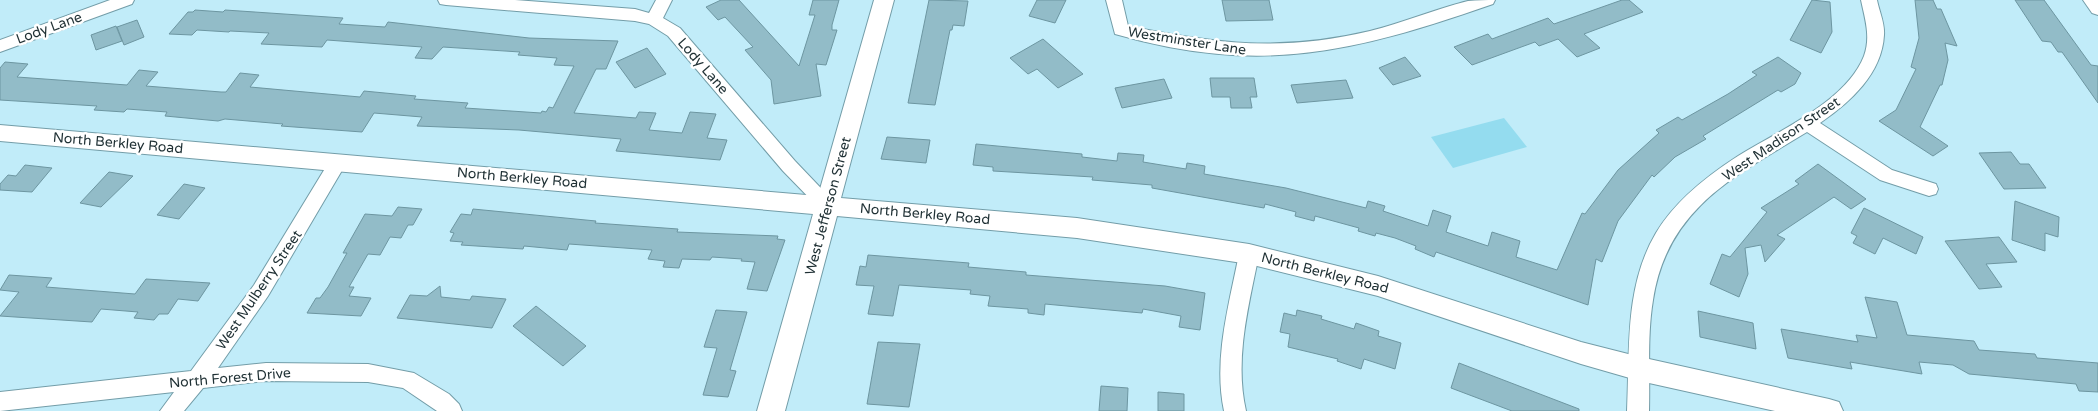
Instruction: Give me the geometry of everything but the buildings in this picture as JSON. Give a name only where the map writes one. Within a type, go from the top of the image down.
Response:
[{"type":"street","name":"Lody Lane","points":[[0,46],[126,0]]},
{"type":"street","name":"Lody Lane","points":[[446,0],[635,15],[654,20],[674,32],[789,166],[828,205]]},
{"type":"street","points":[[654,20],[664,0]]},
{"type":"street","name":"West Jefferson Street","points":[[771,411],[884,0]]},
{"type":"street","name":"Westminster Lane","points":[[1114,0],[1121,30],[1189,44],[1253,52],[1321,48],[1352,43],[1413,26],[1487,0]]},
{"type":"street","name":"West Madison Street","points":[[1638,411],[1640,315],[1647,272],[1662,240],[1685,208],[1741,164],[1840,101],[1854,86],[1870,60],[1876,34],[1869,0]]},
{"type":"street","points":[[2091,0],[2098,9]]},
{"type":"street","points":[[1806,123],[1886,175],[1929,189]]},
{"type":"street","name":"North Berkley Road","points":[[0,132],[1078,228],[1249,254],[1378,286],[1580,353],[1640,369],[1830,411]]},
{"type":"street","name":"West Mulberry Street","points":[[171,411],[198,380],[288,249],[338,162]]},
{"type":"street","points":[[1234,411],[1231,401],[1230,372],[1249,254]]},
{"type":"street","name":"North Forest Drive","points":[[0,402],[266,372],[368,373],[407,380],[445,408]]},
{"type":"shaded area","points":[[1504,118],[1527,147],[1453,168],[1431,137]]}]
